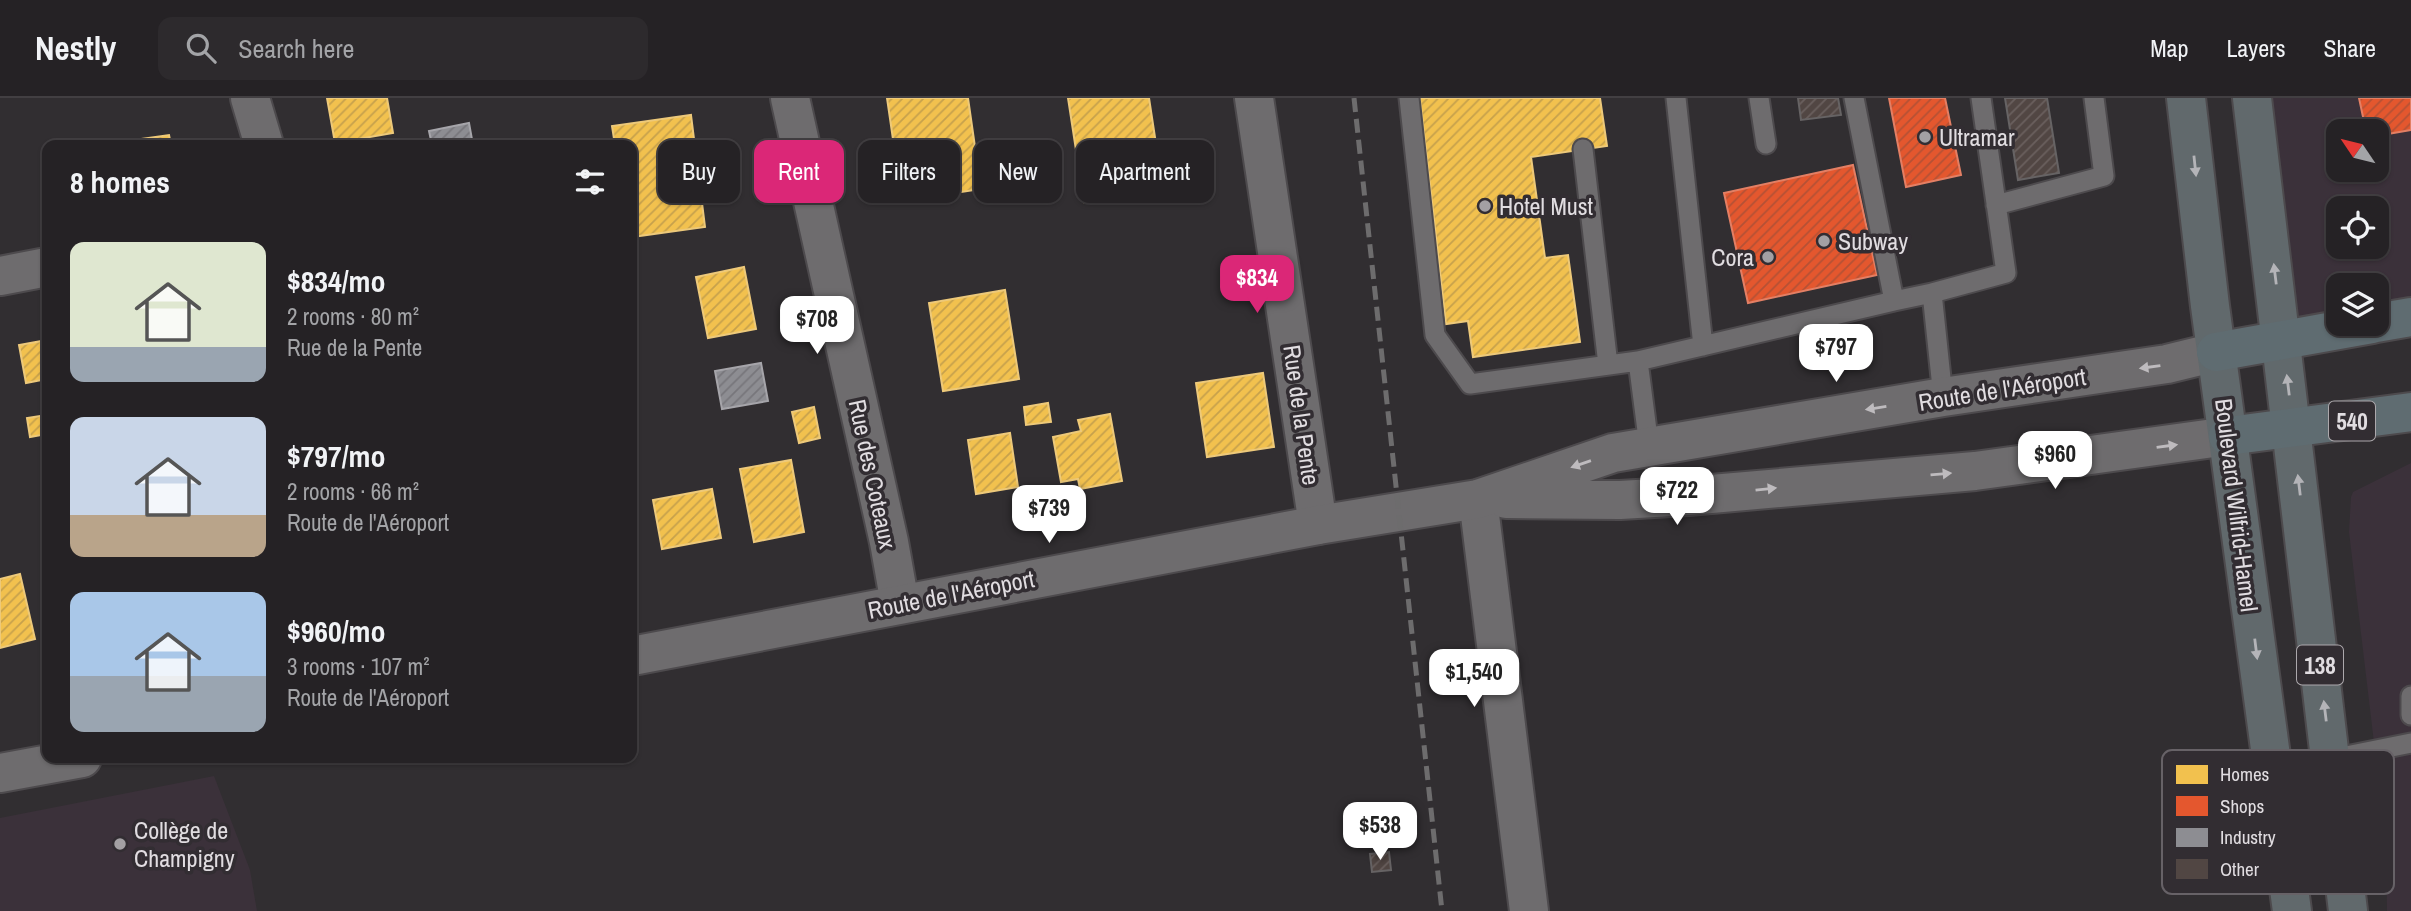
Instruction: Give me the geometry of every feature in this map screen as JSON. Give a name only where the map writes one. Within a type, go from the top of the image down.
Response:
[{"type":"highway","name":"Route de l'Aéroport","points":[[2389,321],[2411,317]]},
{"type":"highway","name":"Route de l'Aéroport","points":[[2217,352],[2326,333]]},
{"type":"highway","name":"540","points":[[2293,429],[2411,412]]},
{"type":"highway","name":"Route de l'Aéroport","points":[[2228,436],[2293,429]]},
{"type":"main road","points":[[250,98],[263,140]]},
{"type":"main road","name":"Rue des Coteaux","points":[[790,98],[889,542],[900,604]]},
{"type":"main road","name":"Rue de la Pente","points":[[1254,98],[1318,525]]},
{"type":"main road","name":"Boulevard Wilfrid-Hamel","points":[[2186,98],[2270,750]]},
{"type":"main road","name":"138","points":[[2252,98],[2330,750]]},
{"type":"main road","points":[[0,276],[42,268]]},
{"type":"main road","name":"Route de l'Aéroport","points":[[637,655],[1318,525],[1478,499],[1613,453],[1648,446],[1943,397],[2167,364],[2217,352]]},
{"type":"main road","name":"Route de l'Aéroport","points":[[1478,499],[1620,500],[1688,496],[1975,471],[2228,436]]},
{"type":"main road","points":[[1478,499],[1529,911]]},
{"type":"main road","points":[[0,773],[55,763]]},
{"type":"lane","points":[[1409,98],[1435,335],[1470,384],[1638,361],[1932,293],[2006,273],[1980,98]]},
{"type":"lane","points":[[1676,98],[1703,346]]},
{"type":"lane","points":[[1759,98],[1766,144]]},
{"type":"lane","points":[[1854,98],[1894,301]]},
{"type":"lane","points":[[1996,205],[2104,176],[2094,98]]},
{"type":"lane","points":[[1583,149],[1608,365]]},
{"type":"lane","points":[[1932,293],[1943,397]]},
{"type":"lane","points":[[1638,361],[1648,446]]},
{"type":"lane","points":[[2411,696],[2411,715]]},
{"type":"lane","points":[[2376,750],[2411,743]]},
{"type":"shaded area","points":[[2252,98],[2411,98],[2411,317],[2389,321],[2389,273],[2326,273],[2326,328],[2283,342]]},
{"type":"shaded area","points":[[2411,463],[2411,911],[2387,911],[2387,894],[2394,894],[2394,750],[2375,750],[2349,532],[2353,492]]},
{"type":"shaded area","name":"Collège de Champigny","points":[[214,776],[250,870],[257,911],[0,911],[0,818]]},
{"type":"building: Homes","points":[[327,98],[387,98],[393,133],[352,140],[334,140]]},
{"type":"building: Homes","points":[[887,98],[968,98],[974,140],[974,190],[960,192],[960,140],[893,140]]},
{"type":"building: Homes","points":[[1068,98],[1149,98],[1155,140],[1076,140],[1076,150]]},
{"type":"building: Homes","name":"Hotel Must","points":[[1420,98],[1600,98],[1607,146],[1531,157],[1545,258],[1568,255],[1580,342],[1473,357],[1468,321],[1446,324]]},
{"type":"building: Homes","points":[[691,115],[694,140],[658,140],[658,203],[702,203],[705,227],[637,236],[637,140],[614,140],[612,126]]},
{"type":"building: Homes","points":[[169,135],[170,140],[134,140]]},
{"type":"building: Homes","points":[[744,267],[756,329],[708,338],[696,277]]},
{"type":"building: Homes","points":[[1005,290],[1019,379],[943,391],[929,303]]},
{"type":"building: Homes","points":[[42,341],[42,380],[26,383],[19,345]]},
{"type":"building: Homes","points":[[1263,373],[1274,447],[1207,457],[1196,383]]},
{"type":"building: Homes","points":[[1048,403],[1051,422],[1026,425],[1024,407]]},
{"type":"building: Homes","points":[[814,407],[820,438],[799,443],[792,412]]},
{"type":"building: Homes","points":[[1110,414],[1122,481],[1080,489],[1078,479],[1061,482],[1053,437],[1081,431],[1078,420]]},
{"type":"building: Homes","points":[[42,416],[42,435],[30,437],[27,418]]},
{"type":"building: Homes","points":[[1010,433],[1018,487],[976,494],[968,440]]},
{"type":"building: Homes","points":[[791,460],[804,532],[754,542],[740,469]]},
{"type":"building: Homes","points":[[712,489],[721,538],[662,549],[653,500]]},
{"type":"building: Homes","points":[[20,574],[35,639],[0,648],[0,579]]},
{"type":"building: Shops","name":"Ultramar","points":[[1889,98],[1945,98],[1961,175],[1906,187]]},
{"type":"building: Shops","points":[[2359,98],[2411,98],[2411,130],[2389,134],[2389,119],[2363,119]]},
{"type":"building: Shops","points":[[1853,165],[1877,275],[1748,303],[1724,193]]},
{"type":"building: Industry","points":[[469,123],[472,140],[431,140],[429,131]]},
{"type":"building: Industry","points":[[761,363],[768,401],[722,409],[715,371]]},
{"type":"building: Other","points":[[1798,98],[1838,98],[1841,115],[1801,120]]},
{"type":"building: Other","points":[[2005,98],[2047,98],[2059,173],[2018,180]]},
{"type":"building: Other","points":[[1389,852],[1391,870],[1372,872],[1370,854]]},
{"type":"railway","points":[[1354,98],[1442,911]]},
{"type":"place","name":"Ultramar","points":[[1925,137]]},
{"type":"place","name":"Hotel Must","points":[[1485,206]]},
{"type":"place","name":"Subway","points":[[1824,241]]},
{"type":"place","name":"Cora","points":[[1768,257]]},
{"type":"place","name":"Collège de Champigny","points":[[120,844]]}]
